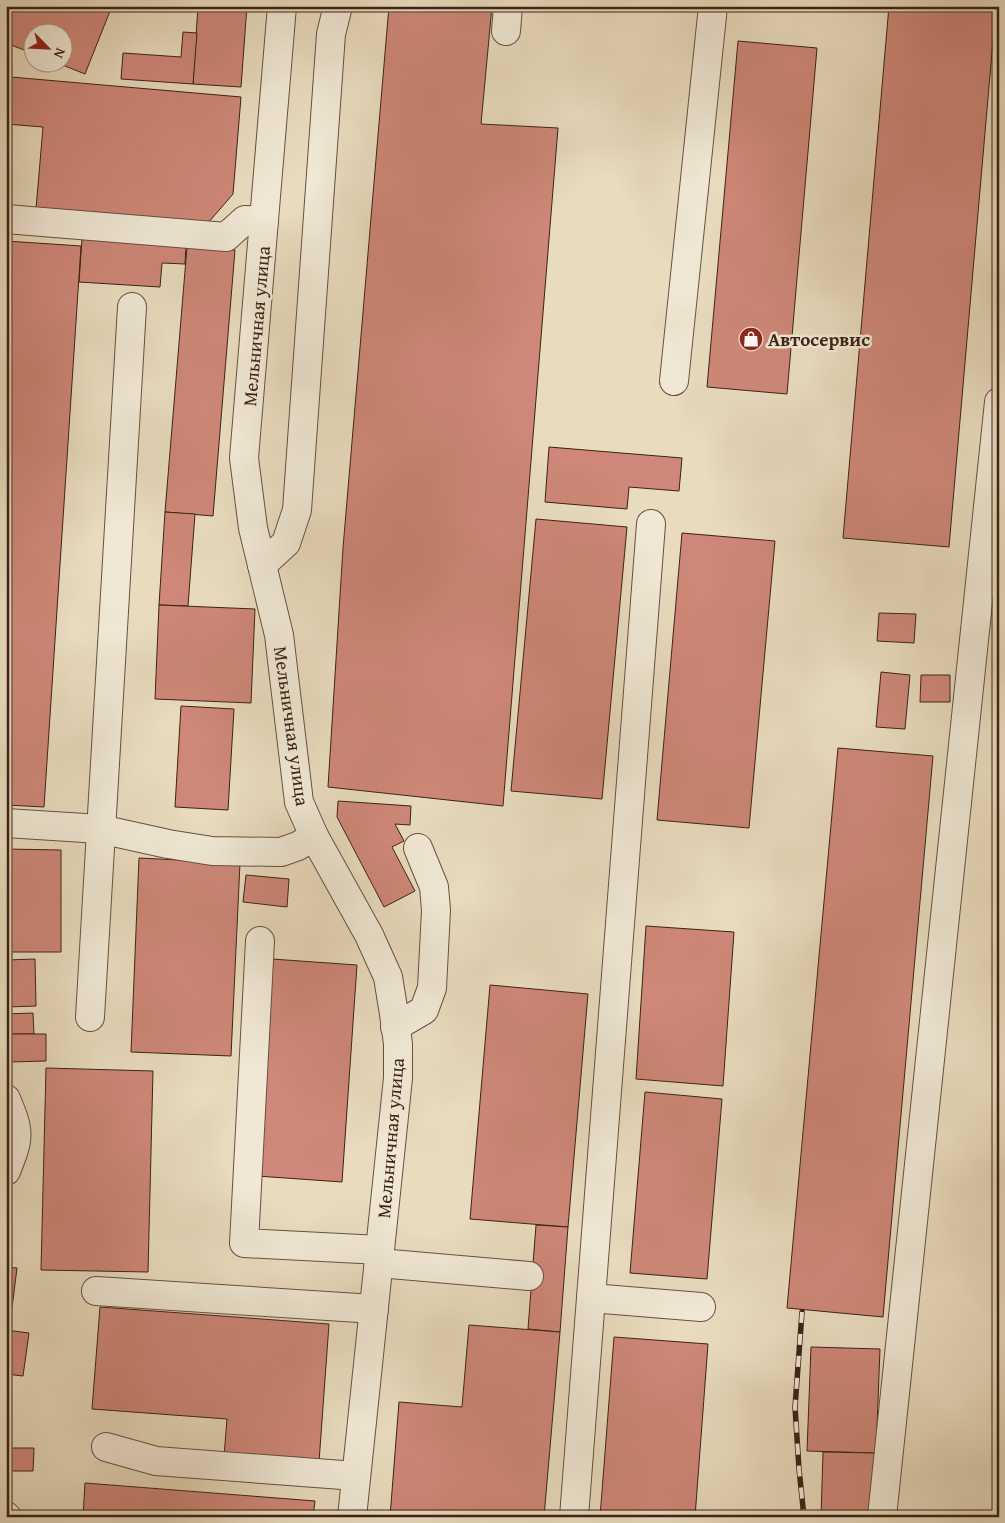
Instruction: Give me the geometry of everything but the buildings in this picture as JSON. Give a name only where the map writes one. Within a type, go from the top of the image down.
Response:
[{"type":"street","name":"Мельничная улица","points":[[282,6],[244,458],[253,528],[279,635],[299,802],[314,836],[369,935],[388,977],[396,1026],[398,1078],[352,1517]]},
{"type":"street","points":[[262,565],[286,543],[297,510],[331,34],[338,6]]},
{"type":"street","points":[[674,381],[713,6]]},
{"type":"street","points":[[6,219],[226,237],[245,220],[264,221]]},
{"type":"street","points":[[90,1017],[132,307]]},
{"type":"street","points":[[882,1517],[999,402]]},
{"type":"street","points":[[574,1517],[651,524]]},
{"type":"street","points":[[6,824],[100,829],[168,844],[212,851],[281,852],[298,846],[314,836]]},
{"type":"street","points":[[396,1026],[424,1010],[432,988],[436,910],[434,887],[418,848]]},
{"type":"street","points":[[260,941],[244,1243],[380,1256],[528,1276]]},
{"type":"street","points":[[6,1099],[16,1121],[18,1134],[6,1171]]},
{"type":"street","points":[[96,1291],[374,1309]]},
{"type":"street","points":[[591,1298],[701,1307]]},
{"type":"street","points":[[106,1448],[156,1461],[356,1476]]},
{"type":"railway","points":[[802,1312],[795,1407],[804,1517]]},
{"type":"place","name":"Автосервис","points":[[751,339]]}]
